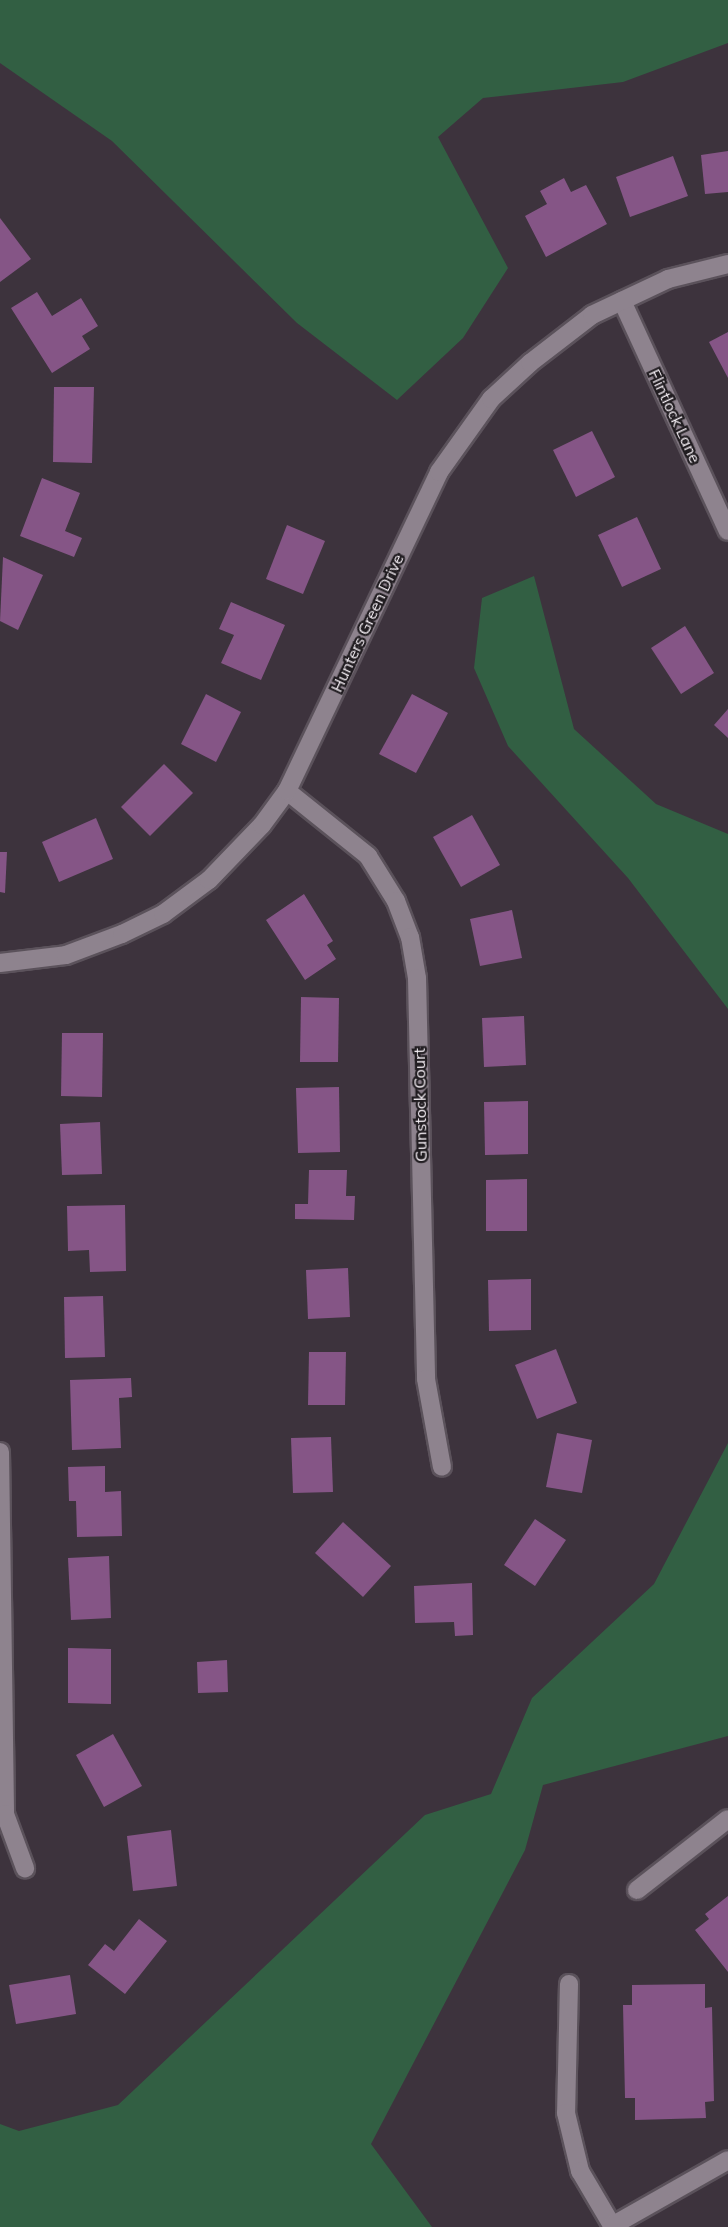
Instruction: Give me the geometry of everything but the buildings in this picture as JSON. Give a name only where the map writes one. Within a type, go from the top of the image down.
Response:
[{"type":"street","name":"Hunters Green Drive","points":[[0,963],[66,955],[163,914],[209,880],[262,825],[287,791],[439,472],[490,399],[530,363],[592,315],[668,279],[728,264]]},
{"type":"street","name":"Flintlock Lane","points":[[622,301],[728,531]]},
{"type":"street","name":"Gunstock Court","points":[[287,791],[368,856],[396,902],[410,937],[417,978],[426,1379],[442,1467]]},
{"type":"street","points":[[0,1452],[5,1814],[25,1868]]},
{"type":"street","points":[[637,1890],[728,1820]]},
{"type":"street","points":[[568,1984],[566,2113],[580,2171],[613,2227],[728,2160]]},
{"type":"green space","points":[[0,0],[728,0],[728,43],[623,82],[483,98],[438,137],[508,268],[463,338],[397,400],[297,323],[112,141],[0,63]]},
{"type":"green space","points":[[534,576],[574,729],[656,804],[728,834],[728,1009],[628,878],[508,746],[474,668],[482,598]]},
{"type":"green space","points":[[728,1443],[728,1736],[543,1785],[525,1850],[371,2144],[432,2227],[0,2227],[0,2124],[19,2131],[118,2105],[425,1815],[491,1794],[532,1698],[654,1584]]}]
